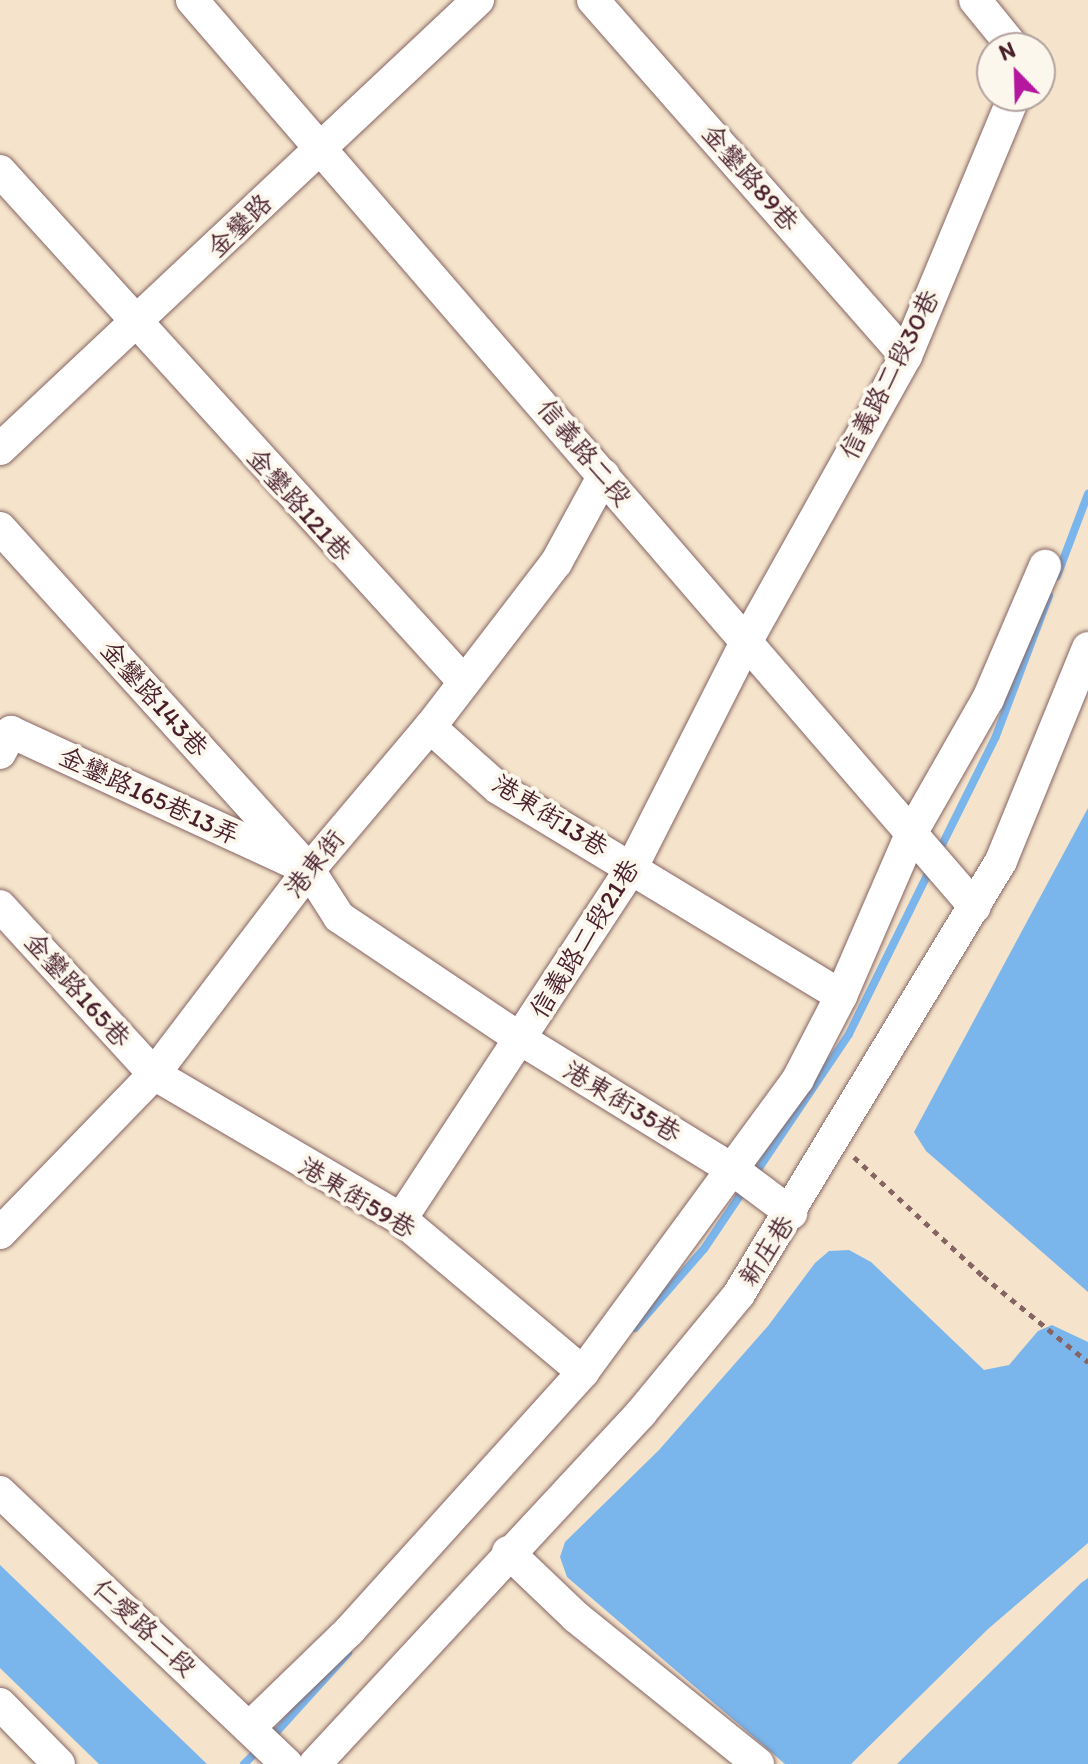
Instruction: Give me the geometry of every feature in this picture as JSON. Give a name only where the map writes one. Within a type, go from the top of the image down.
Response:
[{"type":"street","name":"信義路二段","points":[[192,0],[975,907]]},
{"type":"street","name":"金鑾路","points":[[0,449],[137,325],[478,0]]},
{"type":"street","name":"金鑾路89巷","points":[[593,0],[906,356]]},
{"type":"street","points":[[975,0],[1001,32]]},
{"type":"street","name":"信義路二段30巷","points":[[745,644],[906,356],[1007,112]]},
{"type":"street","name":"金鑾路121巷","points":[[0,171],[464,682]]},
{"type":"street","name":"港東街","points":[[0,1233],[154,1074],[309,870],[430,727],[556,563],[604,475]]},
{"type":"street","name":"金鑾路143巷","points":[[0,528],[309,870]]},
{"type":"street","points":[[253,1732],[350,1630],[583,1372],[798,1079],[841,996],[912,832],[988,699],[1045,566]]},
{"type":"street","name":"信義路二段21巷","points":[[401,1219],[522,1040],[632,867],[745,644]]},
{"type":"street","name":"新庄巷","points":[[315,1764],[508,1552],[641,1413],[739,1294],[837,1140],[1001,861],[1088,648]]},
{"type":"street","name":"港東街13巷","points":[[430,727],[498,788],[841,996]]},
{"type":"street","name":"金鑾路165巷13弄","points":[[0,753],[11,732],[309,870]]},
{"type":"street","name":"港東街35巷","points":[[309,870],[339,917],[522,1040],[732,1169],[791,1213]]},
{"type":"street","name":"金鑾路165巷","points":[[0,906],[154,1074]]},
{"type":"street","name":"港東街59巷","points":[[154,1074],[401,1219],[583,1372]]},
{"type":"street","name":"仁愛路二段","points":[[0,1492],[284,1761]]},
{"type":"street","points":[[508,1552],[576,1617],[758,1764]]},
{"type":"street","points":[[0,1704],[59,1764]]},
{"type":"path","points":[[837,1140],[983,1276],[1088,1362]]},
{"type":"water","points":[[1088,808],[1088,1292],[926,1151],[914,1132]]},
{"type":"water","points":[[849,1250],[871,1262],[984,1370],[1009,1365],[1038,1331],[1052,1325],[1088,1342],[1088,1543],[988,1629],[851,1764],[785,1764],[567,1577],[560,1557],[565,1542],[659,1450],[768,1326],[815,1263],[829,1251]]},
{"type":"water","points":[[0,1565],[207,1764],[99,1764],[0,1668]]},
{"type":"water","points":[[1088,1578],[1088,1764],[897,1764],[1081,1583]]},
{"type":"waterway","points":[[1057,576],[1088,494]]},
{"type":"waterway","points":[[939,851],[996,736],[1049,596]]},
{"type":"waterway","points":[[753,1177],[849,1034],[931,867]]},
{"type":"waterway","points":[[635,1328],[704,1249],[745,1188]]},
{"type":"waterway","points":[[271,1738],[348,1653]]},
{"type":"waterway","points":[[244,1764],[261,1747]]}]
